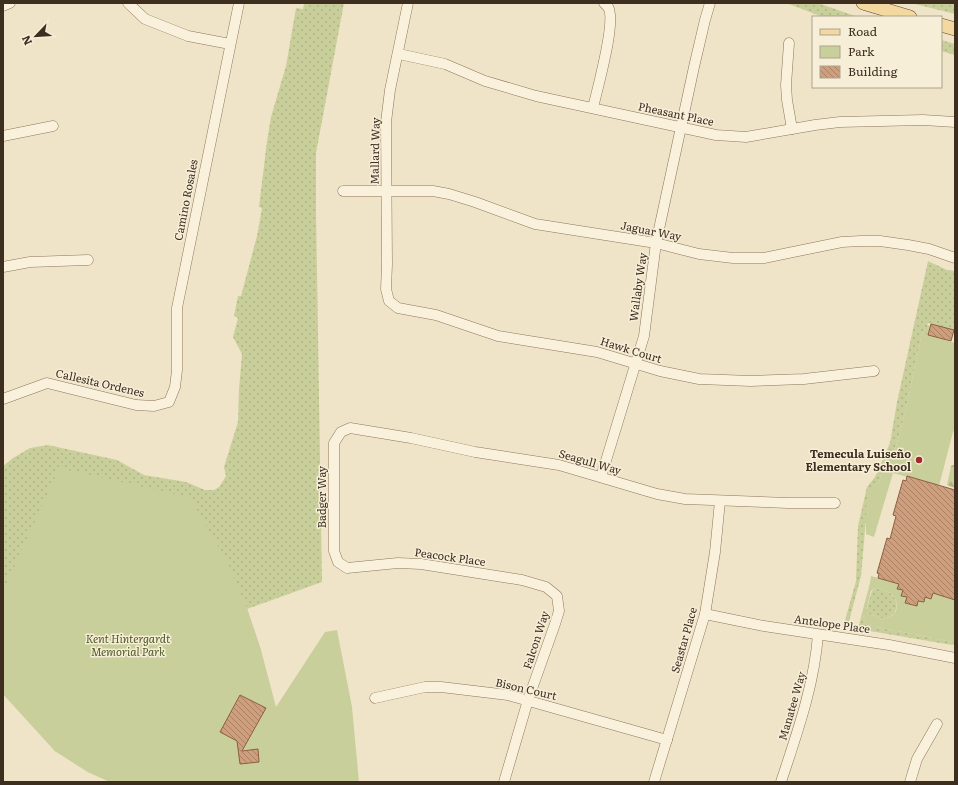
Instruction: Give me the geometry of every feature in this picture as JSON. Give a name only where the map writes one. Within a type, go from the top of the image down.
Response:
[{"type":"main road","points":[[863,3],[907,16]]},
{"type":"main road","points":[[942,25],[955,29]]},
{"type":"street","points":[[3,6],[10,3]]},
{"type":"street","points":[[128,3],[145,19],[188,36],[230,44]]},
{"type":"street","name":"Camino Rosales","points":[[169,402],[175,387],[176,376],[177,308],[239,3]]},
{"type":"street","name":"Mallard Way","points":[[389,301],[386,289],[386,122],[390,90],[408,3]]},
{"type":"street","name":"Wallaby Way","points":[[601,477],[644,336],[656,243],[710,3]]},
{"type":"street","points":[[593,108],[611,24],[606,5]]},
{"type":"street","points":[[790,43],[786,85],[792,129]]},
{"type":"street","name":"Pheasant Place","points":[[398,54],[445,64],[485,81],[536,96],[716,135],[736,137],[760,135],[840,122],[923,120],[955,122]]},
{"type":"street","points":[[3,136],[53,126]]},
{"type":"street","name":"Jaguar Way","points":[[343,191],[433,191],[449,194],[535,224],[656,243],[699,254],[741,258],[764,258],[842,242],[880,241],[929,249],[955,258]]},
{"type":"street","points":[[3,267],[30,262],[88,260]]},
{"type":"street","name":"Hawk Court","points":[[389,301],[398,308],[436,315],[498,336],[597,352],[660,371],[699,379],[751,381],[804,379],[874,371]]},
{"type":"street","name":"Callesita Ordenes","points":[[3,399],[47,383],[136,405],[154,406],[169,402]]},
{"type":"street","name":"Seagull Way","points":[[341,432],[350,428],[377,432],[475,452],[559,465],[657,494],[685,499],[788,503],[835,503]]},
{"type":"street","name":"Badger Way","points":[[338,562],[334,551],[334,443],[341,432]]},
{"type":"street","name":"Seastar Place","points":[[654,782],[705,614],[715,552],[720,501]]},
{"type":"street","name":"Peacock Place","points":[[338,562],[347,568],[398,563],[421,564],[522,580],[546,587],[556,596]]},
{"type":"street","name":"Falcon Way","points":[[504,782],[528,700],[559,611],[556,596]]},
{"type":"street","name":"Antelope Place","points":[[705,614],[764,626],[889,645],[955,658]]},
{"type":"street","name":"Manatee Way","points":[[781,782],[811,689],[818,635]]},
{"type":"street","name":"Bison Court","points":[[376,698],[425,687],[441,687],[508,695],[667,740]]},
{"type":"street","points":[[910,782],[917,759],[937,724]]},
{"type":"green space","points":[[304,3],[344,3],[316,153],[322,582],[247,609],[261,650],[110,782],[88,772],[55,751],[3,694],[3,466],[30,448],[48,445],[117,460],[144,475],[186,482],[205,490],[214,490],[219,487],[226,476],[224,467],[238,422],[242,354],[233,337],[238,318],[234,316],[238,296],[241,296],[257,236],[262,208],[259,207],[271,117],[286,66],[296,8],[303,9]]},
{"type":"green space","points":[[786,3],[818,3],[855,16],[820,16]]},
{"type":"green space","points":[[911,3],[955,3],[955,14]]},
{"type":"green space","points":[[942,40],[955,44],[955,55],[942,51]]},
{"type":"green space","points":[[928,261],[947,270],[955,271],[955,327],[954,330],[946,328],[943,339],[936,337],[939,326],[928,323],[927,325],[930,326],[928,335],[922,333],[904,417],[895,450],[883,470],[879,482],[868,496],[861,576],[848,625],[844,624],[856,581],[858,526],[867,487],[875,477],[890,443],[897,402]]},
{"type":"green space","points":[[922,333],[955,343],[955,430],[953,432],[939,486],[893,473],[874,537],[866,534],[866,507],[868,496],[879,482],[883,470],[895,450],[904,417]]},
{"type":"green space","points":[[955,464],[955,488],[947,485],[951,466]]},
{"type":"green space","name":"Kent Hintergardt Memorial Park","points":[[59,468],[188,497],[192,501],[228,563],[247,608],[261,650],[276,707],[325,632],[337,630],[352,707],[359,782],[110,782],[88,772],[55,751],[3,694],[3,591]]},
{"type":"green space","points":[[871,576],[899,584],[897,589],[903,590],[901,596],[907,597],[905,603],[917,606],[918,601],[924,602],[925,597],[933,593],[955,600],[955,641],[953,642],[867,625],[862,613]],"holes":[[[875,588],[885,590],[892,595],[896,601],[897,607],[895,612],[891,616],[885,618],[871,615],[866,611],[871,591]]]},
{"type":"green space","points":[[875,588],[885,590],[892,595],[896,601],[897,607],[891,616],[885,618],[877,617],[866,611],[872,591]]},
{"type":"green space","points":[[862,613],[867,625],[953,642],[955,641],[955,644],[952,645],[858,629]]},
{"type":"building","points":[[931,324],[954,330],[951,341],[928,335]]},
{"type":"building","points":[[907,476],[955,490],[955,600],[933,593],[931,599],[925,597],[924,602],[918,601],[917,606],[905,603],[907,597],[901,596],[903,590],[897,589],[899,584],[878,578],[879,574],[877,573],[887,538],[890,539],[896,516],[893,515],[903,480],[906,481]]},
{"type":"building","points":[[240,695],[266,708],[242,751],[258,749],[259,762],[240,764],[237,741],[220,732]]},
{"type":"place","name":"Temecula Luiseño Elementary School","points":[[919,460]]}]
